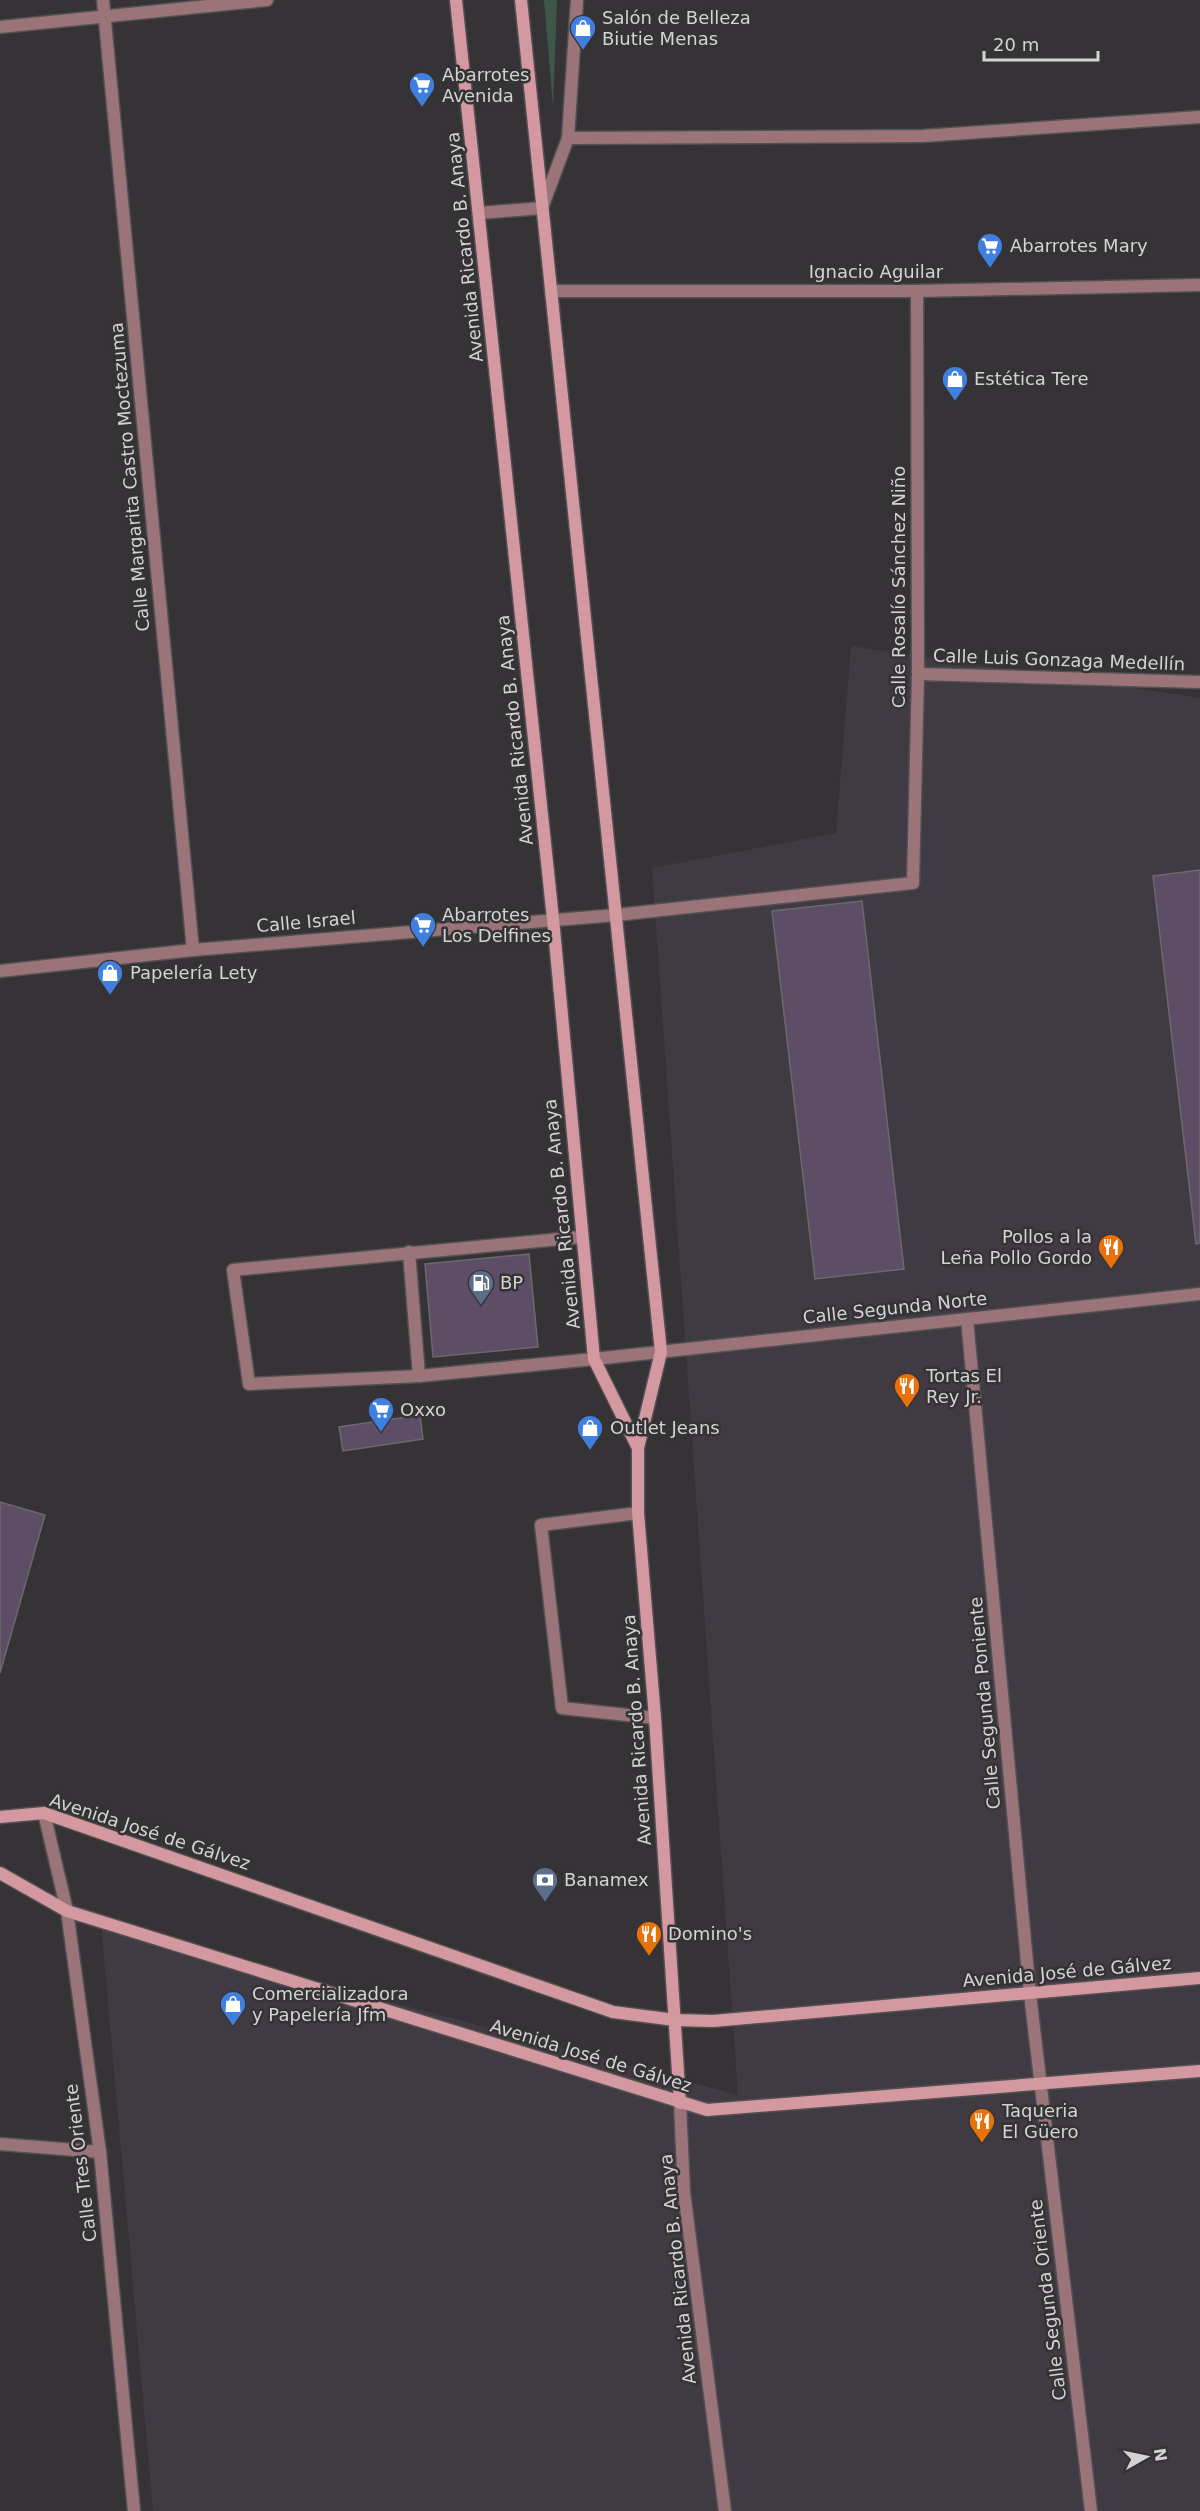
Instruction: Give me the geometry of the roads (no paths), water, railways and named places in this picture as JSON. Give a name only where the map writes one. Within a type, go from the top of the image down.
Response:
[{"type":"main road","name":"Avenida Ricardo B. Anaya","points":[[456,0],[553,918],[594,1359],[638,1448]]},
{"type":"main road","name":"Avenida Ricardo B. Anaya","points":[[521,0],[661,1352],[638,1448],[638,1513],[655,1718],[680,2103]]},
{"type":"main road","name":"Avenida José de Gálvez","points":[[0,1817],[44,1813],[613,2012],[675,2020],[713,2021],[1200,1978]]},
{"type":"main road","name":"Avenida José de Gálvez","points":[[0,1873],[67,1911],[707,2110],[1200,2071]]},
{"type":"street","name":"Calle Margarita Castro Moctezuma","points":[[103,0],[193,951]]},
{"type":"street","points":[[0,27],[267,0]]},
{"type":"street","points":[[480,213],[542,208],[568,138],[577,0]]},
{"type":"street","points":[[568,138],[922,136],[1200,117]]},
{"type":"street","name":"Ignacio Aguilar","points":[[551,291],[917,291],[1200,285]]},
{"type":"street","name":"Calle Rosalío Sánchez Niño","points":[[913,883],[918,674],[917,291]]},
{"type":"street","name":"Calle Luis Gonzaga Medellín","points":[[918,674],[1200,682]]},
{"type":"street","name":"Calle Israel","points":[[0,970],[553,918],[616,915],[913,883]]},
{"type":"street","points":[[419,1376],[409,1252],[581,1237]]},
{"type":"street","name":"Calle Segunda Norte","points":[[409,1252],[233,1270],[249,1384],[419,1376],[1200,1294]]},
{"type":"street","name":"Calle Segunda Poniente","points":[[967,1319],[1040,2085]]},
{"type":"street","points":[[638,1513],[541,1525],[562,1708],[655,1718]]},
{"type":"street","name":"Calle Tres Oriente","points":[[44,1813],[67,1911],[100,2152],[134,2511]]},
{"type":"street","name":"Calle Segunda Oriente","points":[[1040,2085],[1091,2511]]},
{"type":"street","name":"Avenida Ricardo B. Anaya","points":[[680,2103],[684,2192],[725,2511]]},
{"type":"street","points":[[0,2144],[100,2152]]},
{"type":"place","name":"Salón de Belleza Biutie Menas","points":[[583,51]]},
{"type":"place","name":"Abarrotes Avenida","points":[[422,108]]},
{"type":"place","name":"Abarrotes Mary","points":[[990,269]]},
{"type":"place","name":"Estética Tere","points":[[955,402]]},
{"type":"place","name":"Abarrotes Los Delfines","points":[[423,948]]},
{"type":"place","name":"Papelería Lety","points":[[110,996]]},
{"type":"place","name":"Pollos a la Leña Pollo Gordo","points":[[1111,1270]]},
{"type":"place","name":"BP","points":[[481,1306]]},
{"type":"place","name":"Tortas El Rey Jr.","points":[[907,1409]]},
{"type":"place","name":"Oxxo","points":[[381,1433]]},
{"type":"place","name":"Outlet Jeans","points":[[590,1451]]},
{"type":"place","name":"Banamex","points":[[545,1903]]},
{"type":"place","name":"Domino's","points":[[649,1957]]},
{"type":"place","name":"Comercializadora y Papelería Jfm","points":[[233,2027]]},
{"type":"place","name":"Taqueria El Güero","points":[[982,2144]]}]
